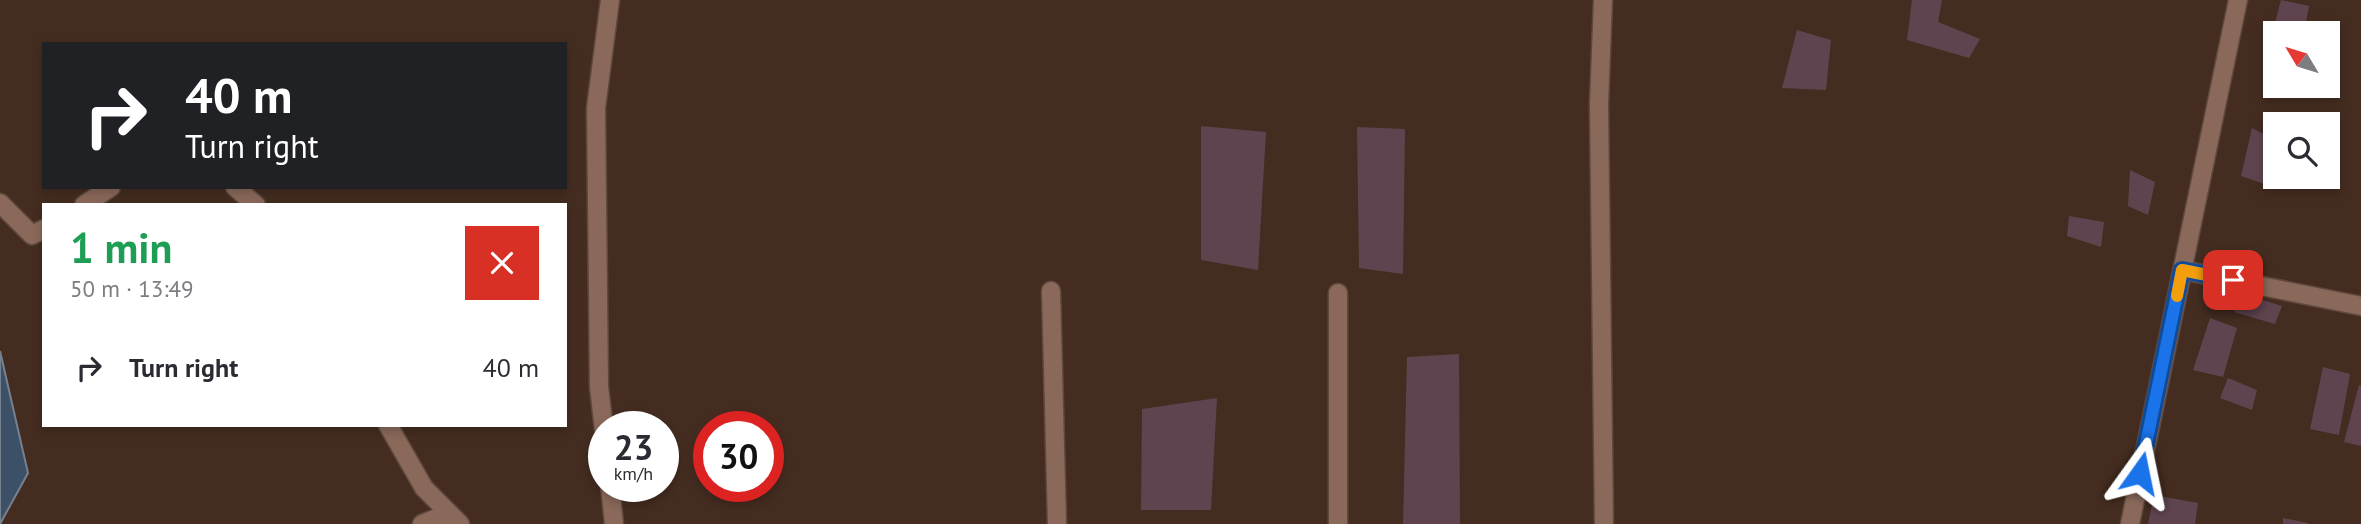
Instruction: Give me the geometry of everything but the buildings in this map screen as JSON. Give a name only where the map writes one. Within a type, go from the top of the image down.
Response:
[{"type":"street","points":[[602,411],[599,387],[596,108],[610,0]]},
{"type":"street","points":[[1603,0],[1599,104],[1604,524]]},
{"type":"street","points":[[2130,524],[2238,0]]},
{"type":"street","points":[[88,203],[108,189]]},
{"type":"street","points":[[237,189],[254,203]]},
{"type":"street","points":[[0,203],[32,235],[42,230]]},
{"type":"street","points":[[2182,270],[2361,306]]},
{"type":"street","points":[[1051,291],[1057,524]]},
{"type":"street","points":[[1338,293],[1338,524]]},
{"type":"street","points":[[389,427],[424,488],[455,518]]},
{"type":"street","points":[[612,502],[614,524]]},
{"type":"street","points":[[422,524],[455,518]]},
{"type":"water","points":[[0,351],[28,473],[0,524]]},
{"type":"slow traffic","points":[[2177,296],[2182,270],[2207,275]]},
{"type":"route","points":[[2140,473],[2182,270],[2233,280]]}]
